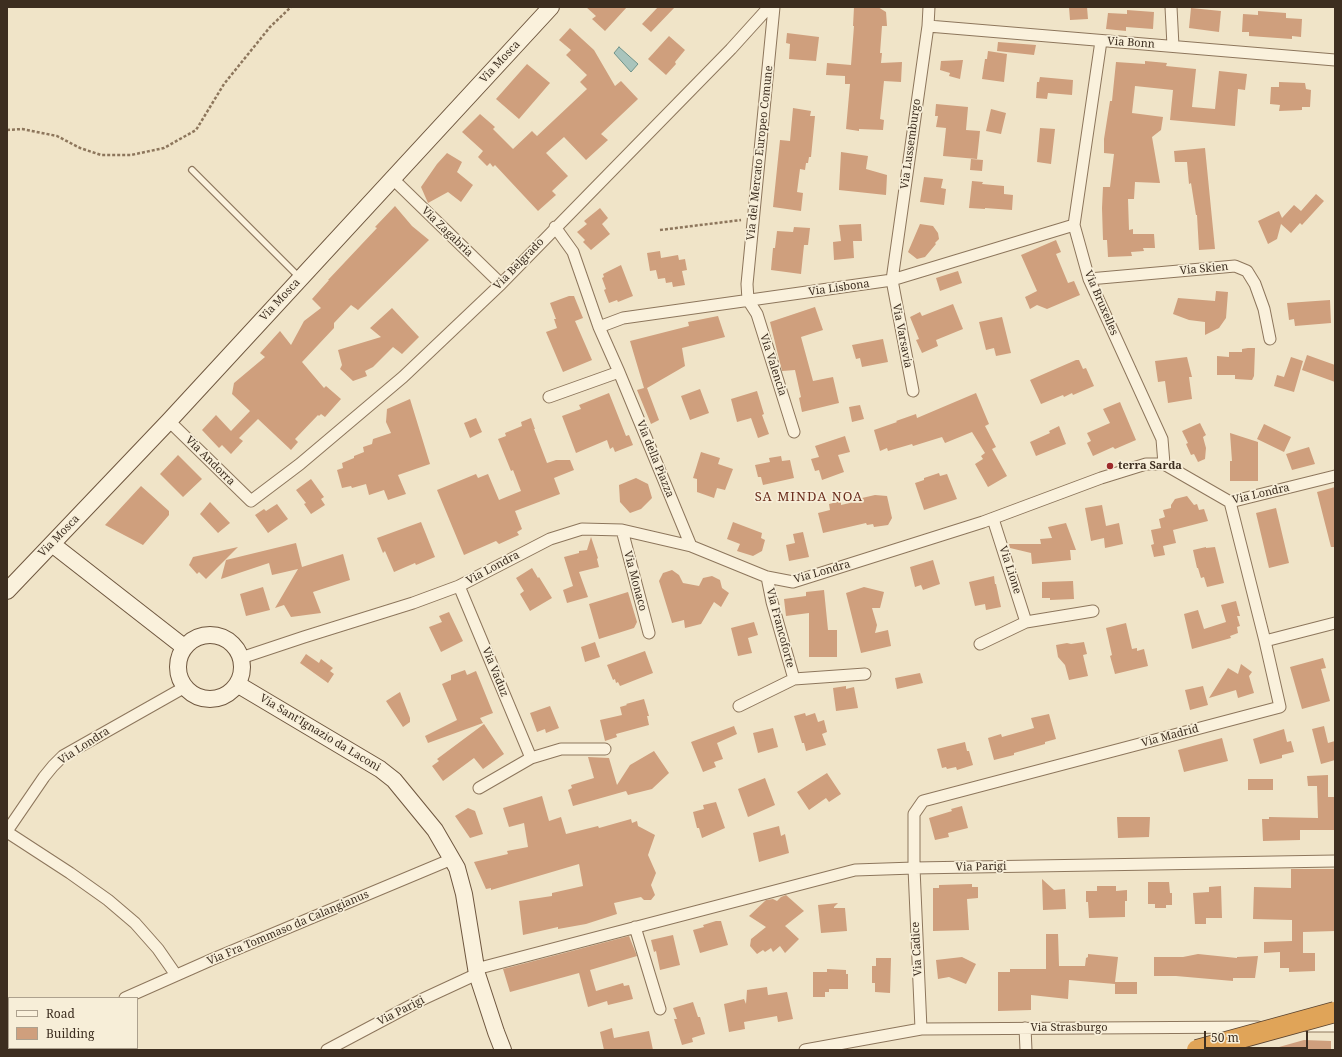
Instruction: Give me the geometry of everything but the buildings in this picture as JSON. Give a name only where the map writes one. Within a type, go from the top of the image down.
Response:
[{"type":"highway","points":[[1197,1050],[1335,1012]]},
{"type":"street","name":"Via Belgrado","points":[[251,502],[300,464],[403,377],[501,284],[731,49],[769,7]]},
{"type":"street","name":"Via del Mercato Europeo Comune","points":[[748,300],[747,284],[774,7]]},
{"type":"street","name":"Via Lussemburgo","points":[[892,280],[928,26],[929,7]]},
{"type":"street","points":[[1171,7],[1173,46]]},
{"type":"street","name":"Via Mosca","points":[[7,591],[169,420],[393,179],[546,9]]},
{"type":"street","name":"Via Bonn","points":[[928,26],[1335,60]]},
{"type":"street","name":"Via Bruxelles","points":[[1101,41],[1074,226],[1089,279],[1162,439],[1164,464]]},
{"type":"street","name":"Via Zagabria","points":[[393,179],[501,284]]},
{"type":"street","name":"Via Lisbona","points":[[599,327],[624,318],[892,280],[1074,226]]},
{"type":"street","name":"Via della Piazza","points":[[556,227],[573,252],[599,327],[691,546]]},
{"type":"street","name":"Via Skien","points":[[1089,279],[1236,266],[1247,271],[1255,284],[1264,309],[1270,339]]},
{"type":"street","name":"Via Varsavia","points":[[892,280],[913,391]]},
{"type":"street","name":"Via Valencia","points":[[748,300],[756,314],[794,432]]},
{"type":"street","points":[[548,397],[619,372]]},
{"type":"street","name":"Via Andorra","points":[[169,420],[251,502]]},
{"type":"street","name":"Via Londra","points":[[241,658],[413,603],[459,586],[550,539],[582,529],[622,530],[691,546],[767,577],[794,582],[993,519],[1100,478],[1146,464],[1164,464],[1230,502],[1335,476]]},
{"type":"street","name":"Via Madrid","points":[[914,868],[914,814],[923,801],[1280,707],[1230,502]]},
{"type":"street","name":"Via Lione","points":[[993,519],[1026,622]]},
{"type":"street","name":"Via Monaco","points":[[622,530],[649,632]]},
{"type":"street","points":[[52,544],[184,648]]},
{"type":"street","name":"Via Francoforte","points":[[767,577],[772,602],[794,678]]},
{"type":"street","name":"Via Vaduz","points":[[459,586],[531,758]]},
{"type":"street","points":[[980,644],[1026,622],[1093,611]]},
{"type":"street","points":[[1265,641],[1335,624]]},
{"type":"street","points":[[206,635],[218,636],[230,642],[235,647],[241,658],[242,669],[237,684],[224,696],[209,699],[193,695],[180,681],[178,658],[184,648],[198,637],[206,635]]},
{"type":"street","name":"Via Francoforte","points":[[739,706],[794,678],[865,674]]},
{"type":"street","name":"Via Sant'Ignazio da Laconi","points":[[237,684],[380,769],[394,780],[435,830],[457,868],[464,894],[476,972],[503,1050]]},
{"type":"street","name":"Via Londra","points":[[7,831],[44,777],[63,756],[185,687]]},
{"type":"street","points":[[479,788],[531,758],[561,749],[605,749]]},
{"type":"street","points":[[7,831],[108,900],[135,923],[158,948],[176,975]]},
{"type":"street","name":"Via Fra Tommaso da Calangianus","points":[[127,997],[452,859]]},
{"type":"street","name":"Via Parigi","points":[[327,1050],[476,972],[635,927],[854,870],[1335,862]]},
{"type":"street","name":"Via Cadice","points":[[914,868],[921,1029]]},
{"type":"street","points":[[635,927],[660,1009]]},
{"type":"street","name":"Via Strasburgo","points":[[805,1050],[921,1029],[1335,1026]]},
{"type":"street","points":[[1025,1028],[1026,1050]]},
{"type":"lane","points":[[192,170],[301,278]]},
{"type":"path","points":[[7,130],[22,129],[57,136],[80,148],[101,155],[131,155],[164,148],[196,130],[224,84],[270,27],[291,7]]},
{"type":"path","points":[[660,230],[753,218]]},
{"type":"water","points":[[619,47],[638,64],[631,72],[614,53]]},
{"type":"place","name":"terra Sarda","points":[[1110,466]]},
{"type":"district","name":"SA MINDA NOA","points":[[809,497]]}]
